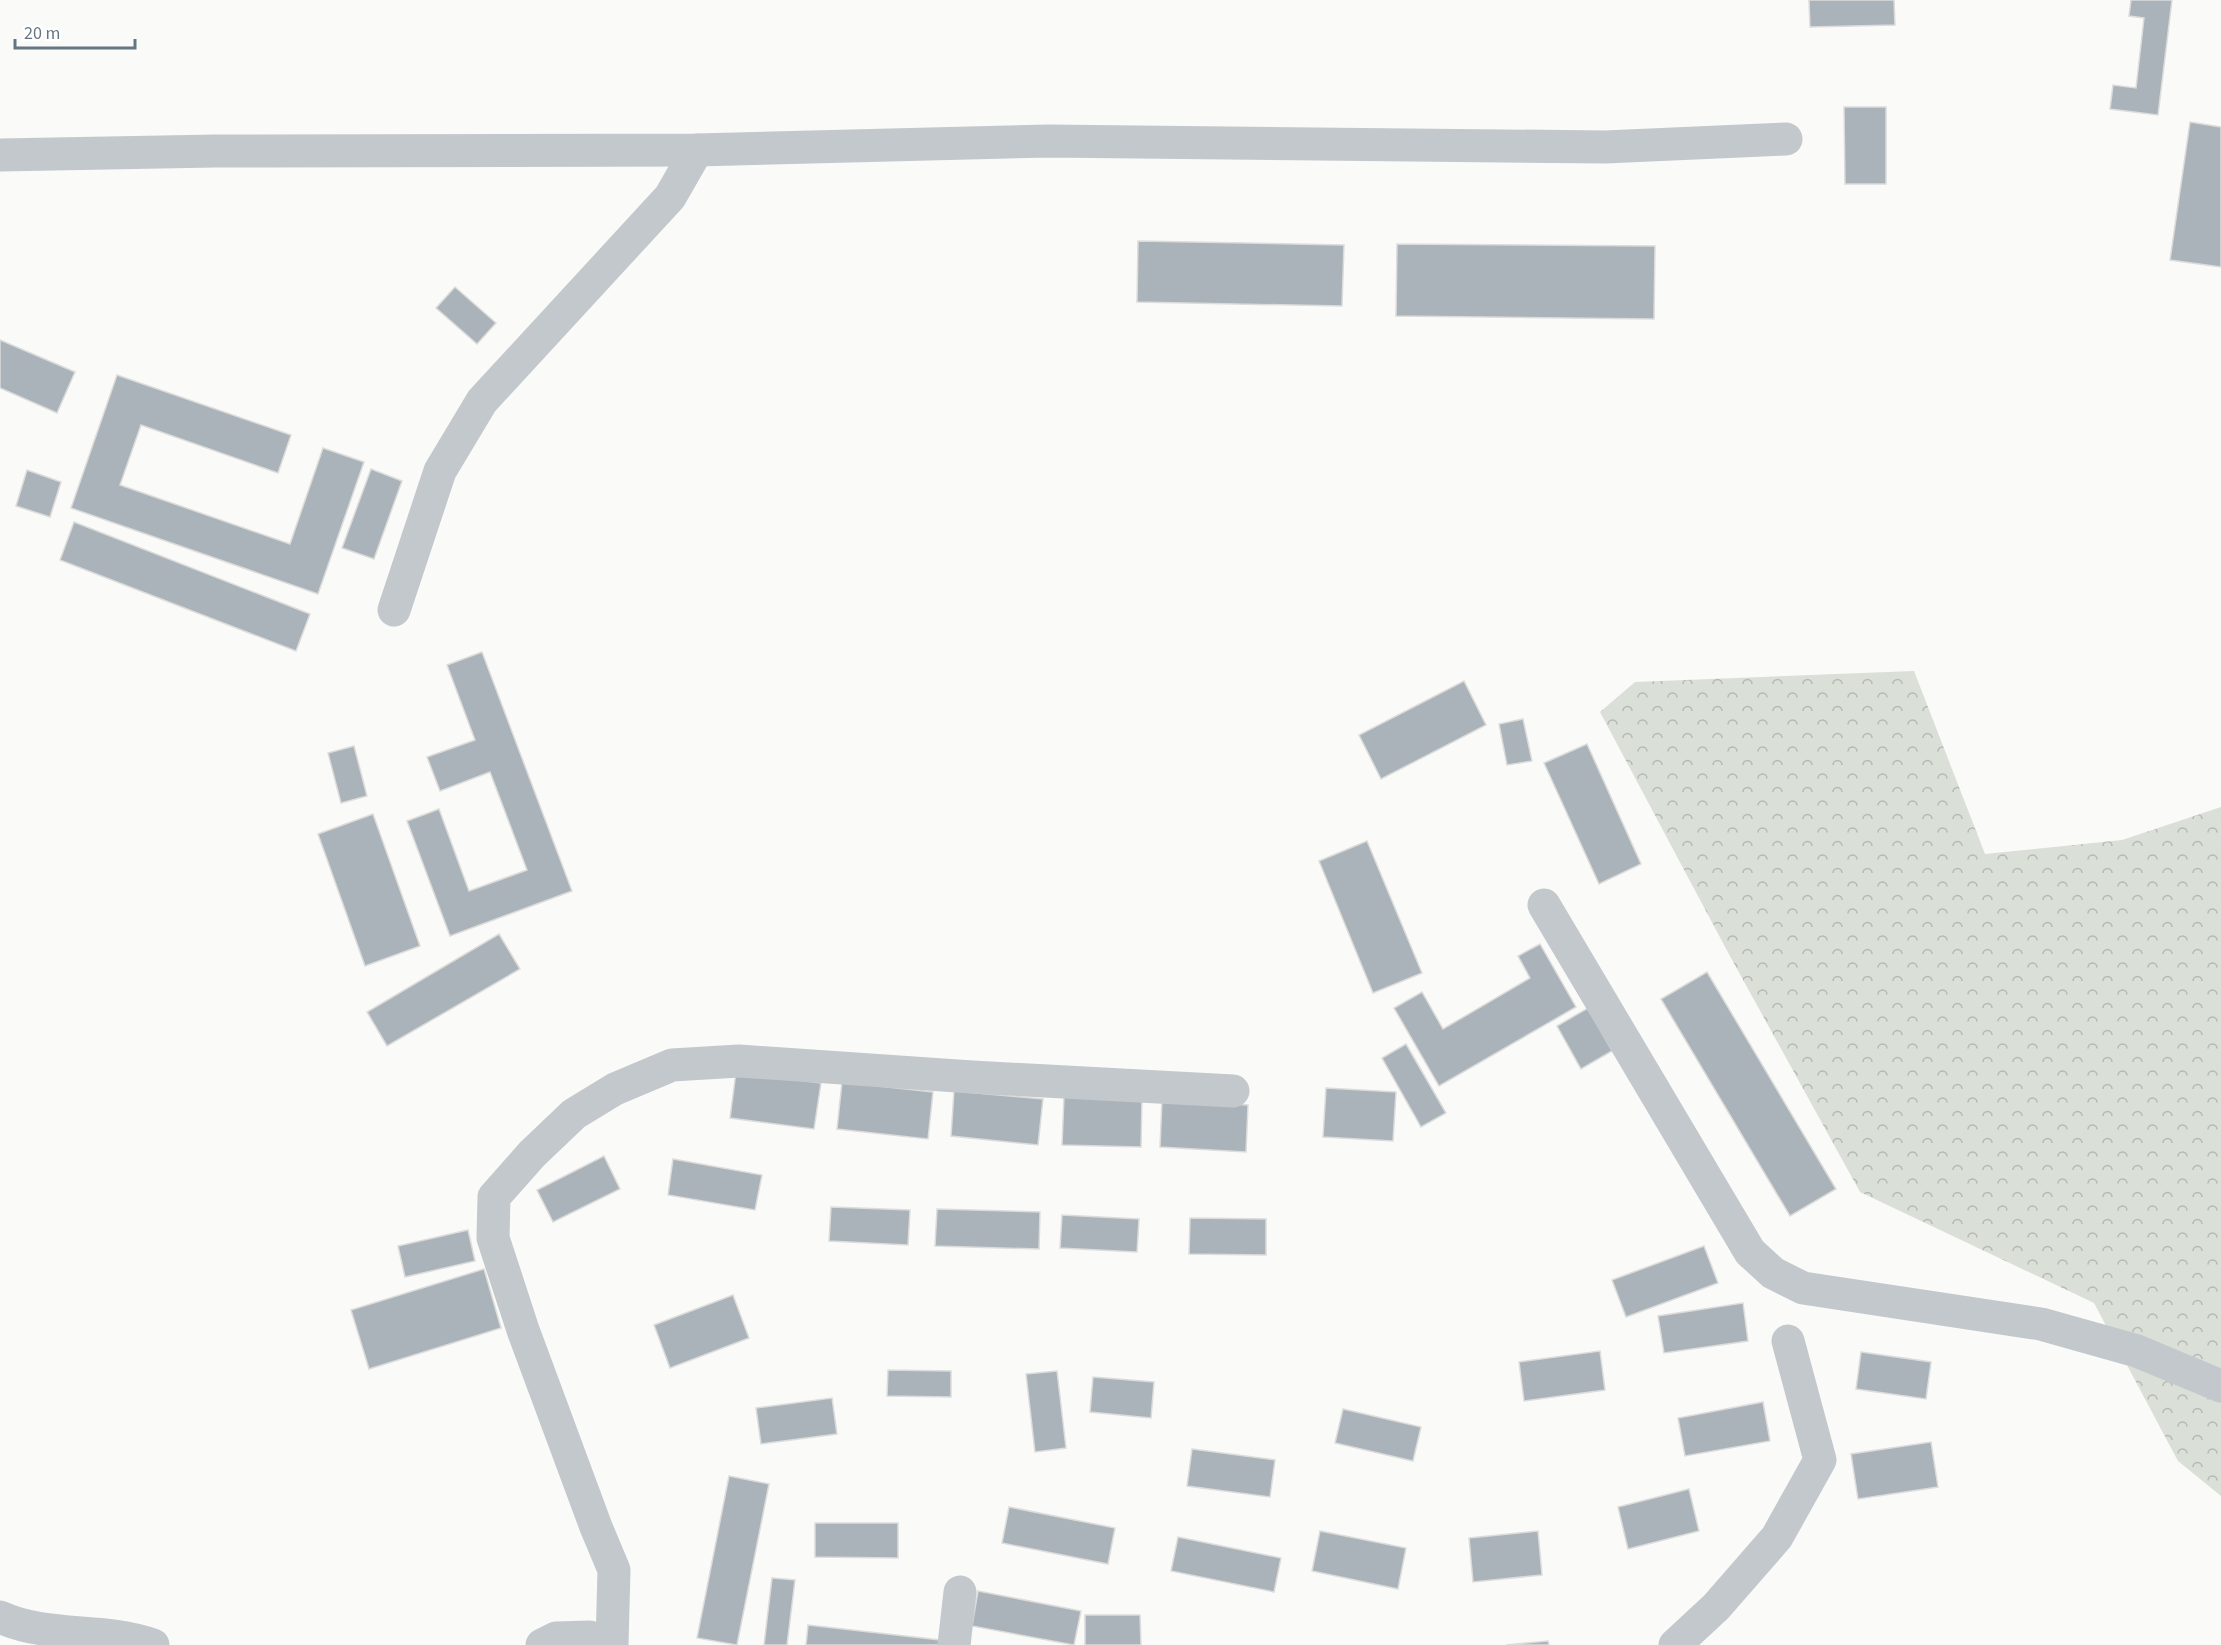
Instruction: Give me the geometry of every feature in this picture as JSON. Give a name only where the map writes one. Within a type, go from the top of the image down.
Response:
[{"type":"street","points":[[0,155],[215,151],[697,150],[1049,141],[1605,147],[1786,139]]},
{"type":"street","points":[[394,610],[440,471],[482,401],[670,197],[697,150]]},
{"type":"street","points":[[1545,904],[1750,1252],[1773,1273],[1803,1288],[2041,1324],[2137,1352],[2221,1386]]},
{"type":"street","points":[[542,1645],[556,1638],[590,1637],[609,1645],[614,1570],[523,1330],[493,1238],[494,1197],[532,1154],[574,1114],[615,1089],[672,1065],[740,1061],[984,1078],[1233,1091]]},
{"type":"street","points":[[1675,1645],[1716,1607],[1777,1537],[1820,1460],[1788,1341]]},
{"type":"street","points":[[954,1645],[960,1592]]},
{"type":"street","points":[[0,1617],[59,1631],[136,1639],[153,1645]]},
{"type":"green space","points":[[1914,671],[1985,854],[2122,840],[2221,807],[2221,1496],[2178,1461],[2094,1303],[1860,1192],[1731,958],[1600,712],[1635,682]]},
{"type":"building","points":[[1809,0],[1894,0],[1895,25],[1810,27]]},
{"type":"building","points":[[2131,0],[2172,0],[2158,115],[2110,109],[2113,85],[2136,88],[2144,18],[2129,16]]},
{"type":"building","points":[[1844,107],[1886,107],[1886,184],[1845,184]]},
{"type":"building","points":[[2190,122],[2221,127],[2221,267],[2170,260]]},
{"type":"building","points":[[1138,241],[1344,245],[1342,306],[1137,302]]},
{"type":"building","points":[[1397,244],[1655,246],[1654,319],[1396,316]]},
{"type":"building","points":[[455,287],[496,323],[477,344],[436,308]]},
{"type":"building","points":[[0,340],[75,372],[57,413],[0,388]]},
{"type":"building","points":[[117,375],[291,435],[278,473],[141,425],[120,485],[290,544],[323,448],[364,462],[318,594],[71,508]]},
{"type":"building","points":[[371,469],[402,481],[374,559],[342,548]]},
{"type":"building","points":[[27,470],[61,482],[50,517],[16,506]]},
{"type":"building","points":[[74,522],[310,614],[296,651],[60,560]]},
{"type":"building","points":[[482,652],[572,891],[450,936],[407,821],[439,809],[469,891],[527,870],[490,772],[440,791],[427,757],[475,740],[447,665]]},
{"type":"building","points":[[1464,681],[1486,725],[1381,779],[1359,735]]},
{"type":"building","points":[[1523,719],[1532,761],[1507,765],[1499,724]]},
{"type":"building","points":[[1587,744],[1641,864],[1599,884],[1544,763]]},
{"type":"building","points":[[354,746],[367,796],[341,803],[328,753]]},
{"type":"building","points":[[373,814],[420,946],[365,966],[318,834]]},
{"type":"building","points":[[1367,841],[1422,973],[1373,993],[1319,861]]},
{"type":"building","points":[[499,934],[520,969],[387,1046],[367,1012]]},
{"type":"building","points":[[1540,944],[1576,1007],[1439,1086],[1394,1008],[1422,992],[1443,1029],[1530,978],[1518,956]]},
{"type":"building","points":[[1707,972],[1836,1189],[1790,1216],[1661,999]]},
{"type":"building","points":[[1588,1008],[1612,1051],[1581,1069],[1557,1026]]},
{"type":"building","points":[[1406,1044],[1446,1113],[1421,1127],[1382,1058]]},
{"type":"building","points":[[736,1072],[821,1083],[814,1129],[730,1118]]},
{"type":"building","points":[[842,1082],[933,1092],[928,1139],[837,1129]]},
{"type":"building","points":[[1326,1088],[1396,1092],[1393,1141],[1323,1137]]},
{"type":"building","points":[[954,1091],[1043,1099],[1038,1145],[951,1136]]},
{"type":"building","points":[[1064,1097],[1142,1099],[1141,1147],[1062,1145]]},
{"type":"building","points":[[1162,1100],[1248,1105],[1246,1152],[1160,1147]]},
{"type":"building","points":[[604,1156],[620,1189],[553,1222],[537,1190]]},
{"type":"building","points":[[673,1159],[762,1175],[755,1210],[668,1195]]},
{"type":"building","points":[[831,1207],[910,1210],[908,1245],[829,1241]]},
{"type":"building","points":[[937,1209],[1040,1212],[1039,1249],[935,1246]]},
{"type":"building","points":[[1062,1215],[1139,1219],[1137,1252],[1060,1248]]},
{"type":"building","points":[[1190,1218],[1266,1219],[1266,1255],[1189,1254]]},
{"type":"building","points":[[468,1230],[475,1261],[405,1277],[398,1246]]},
{"type":"building","points":[[1704,1246],[1718,1283],[1626,1317],[1612,1280]]},
{"type":"building","points":[[484,1269],[501,1328],[369,1369],[351,1310]]},
{"type":"building","points":[[733,1295],[749,1338],[670,1368],[654,1325]]},
{"type":"building","points":[[1743,1303],[1748,1341],[1664,1353],[1658,1316]]},
{"type":"building","points":[[1600,1351],[1605,1390],[1524,1401],[1519,1362]]},
{"type":"building","points":[[1861,1352],[1931,1362],[1926,1399],[1856,1389]]},
{"type":"building","points":[[888,1370],[951,1371],[951,1397],[887,1396]]},
{"type":"building","points":[[1057,1371],[1066,1448],[1035,1452],[1026,1374]]},
{"type":"building","points":[[1093,1377],[1154,1382],[1151,1418],[1090,1412]]},
{"type":"building","points":[[832,1398],[837,1434],[761,1444],[756,1408]]},
{"type":"building","points":[[1763,1402],[1770,1441],[1685,1456],[1678,1418]]},
{"type":"building","points":[[1343,1409],[1421,1427],[1413,1461],[1335,1443]]},
{"type":"building","points":[[1931,1442],[1938,1487],[1858,1499],[1851,1454]]},
{"type":"building","points":[[1192,1449],[1275,1460],[1270,1497],[1187,1486]]},
{"type":"building","points":[[729,1476],[769,1484],[737,1645],[697,1638]]},
{"type":"building","points":[[1689,1489],[1699,1531],[1628,1549],[1618,1507]]},
{"type":"building","points":[[1009,1507],[1115,1528],[1108,1564],[1002,1543]]},
{"type":"building","points":[[815,1523],[898,1523],[898,1558],[815,1557]]},
{"type":"building","points":[[1320,1531],[1406,1548],[1398,1589],[1312,1571]]},
{"type":"building","points":[[1538,1531],[1542,1575],[1473,1582],[1469,1538]]},
{"type":"building","points":[[1178,1537],[1281,1558],[1274,1592],[1171,1571]]},
{"type":"building","points":[[772,1578],[795,1580],[787,1645],[764,1645]]},
{"type":"building","points":[[978,1591],[1081,1611],[1074,1645],[972,1626]]},
{"type":"building","points":[[1085,1615],[1140,1615],[1141,1645],[1085,1645]]},
{"type":"building","points":[[808,1625],[940,1640],[940,1645],[806,1645]]},
{"type":"building","points":[[1548,1641],[1549,1645],[1506,1645]]}]
